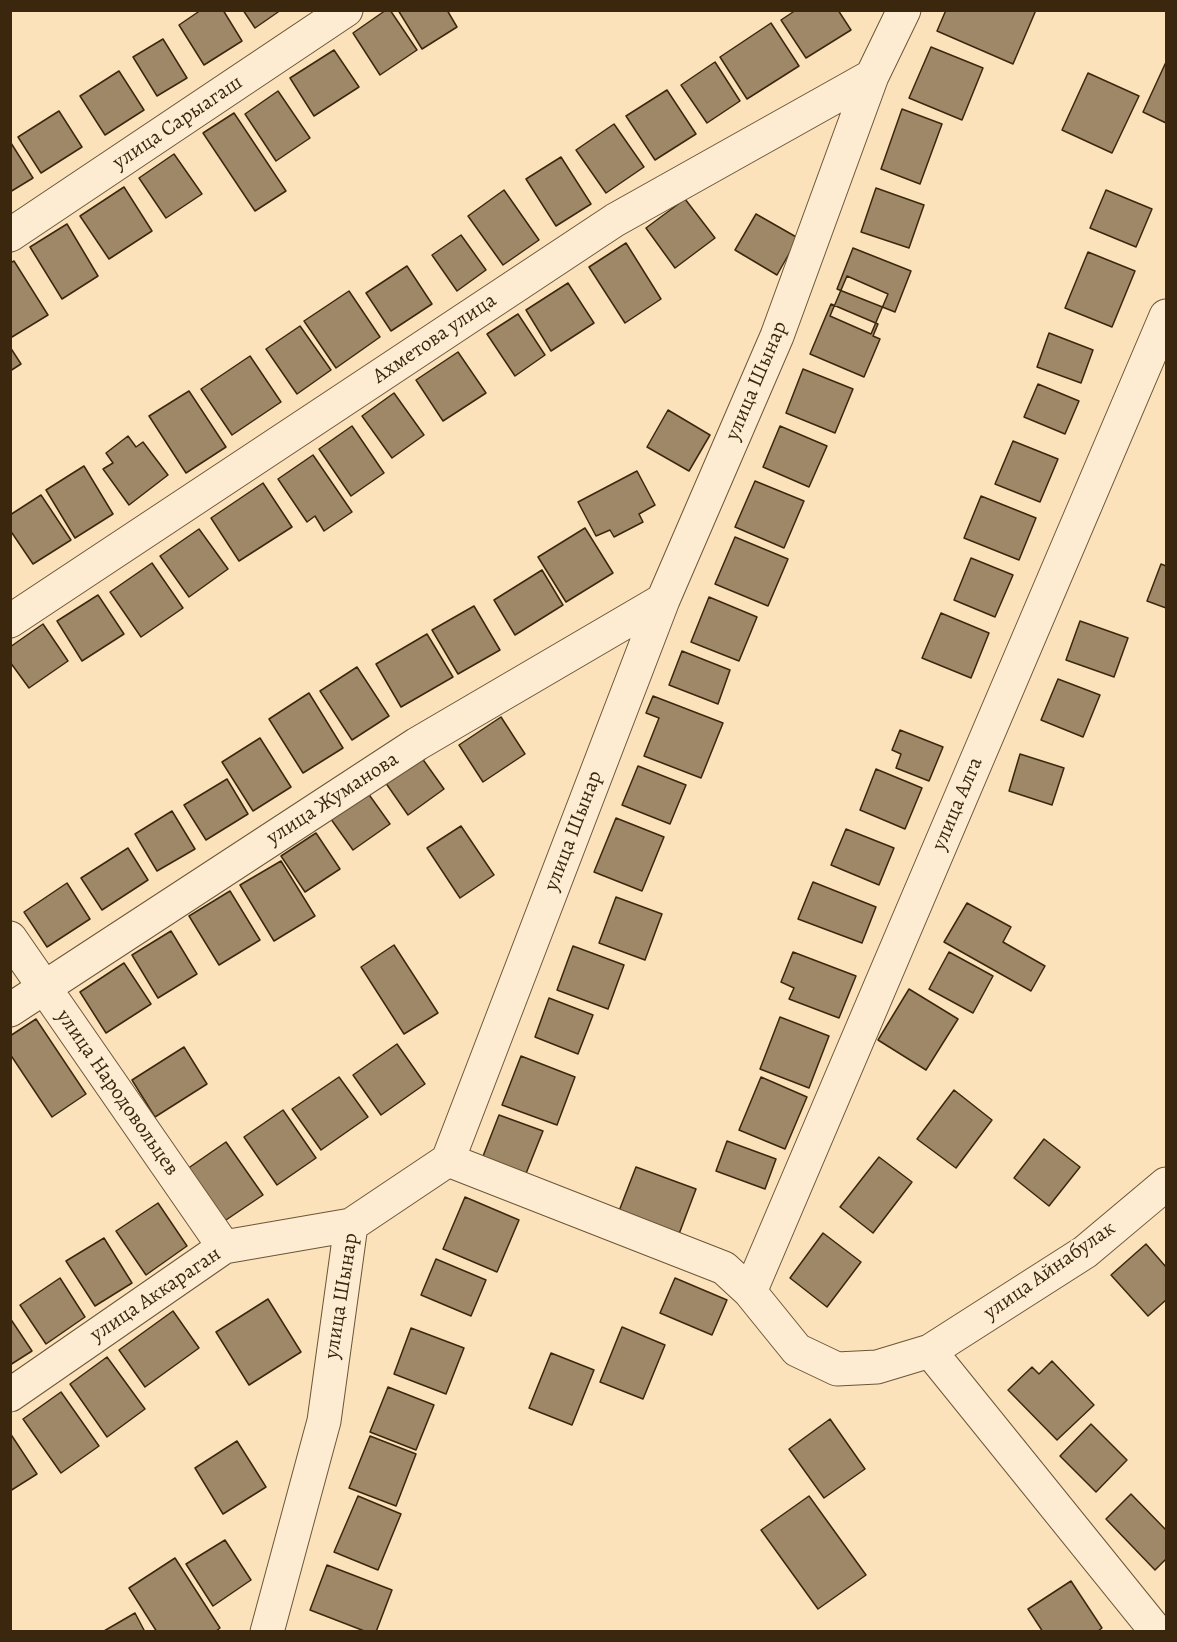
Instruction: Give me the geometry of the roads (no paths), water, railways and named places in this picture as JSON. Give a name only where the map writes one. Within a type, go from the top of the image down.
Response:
[{"type":"street","name":"улица Сарыагаш","points":[[10,235],[345,10]]},
{"type":"street","name":"улица Шынар","points":[[267,1632],[324,1422],[351,1225],[448,1160],[663,600],[777,336],[872,76],[904,10]]},
{"type":"street","name":"Ахметова улица","points":[[10,621],[615,220],[872,76]]},
{"type":"street","name":"улица Алга","points":[[750,1292],[1167,316]]},
{"type":"street","name":"улица Жуманова","points":[[10,1010],[417,744],[663,600]]},
{"type":"street","name":"улица Народовольцев","points":[[10,938],[224,1247]]},
{"type":"street","name":"улица Айнабулак","points":[[448,1160],[724,1269],[750,1292],[796,1350],[837,1369],[877,1367],[930,1351],[1085,1252],[1167,1184]]},
{"type":"street","name":"улица Аккараган","points":[[10,1395],[224,1247],[351,1225]]},
{"type":"street","points":[[930,1351],[1157,1632]]}]
